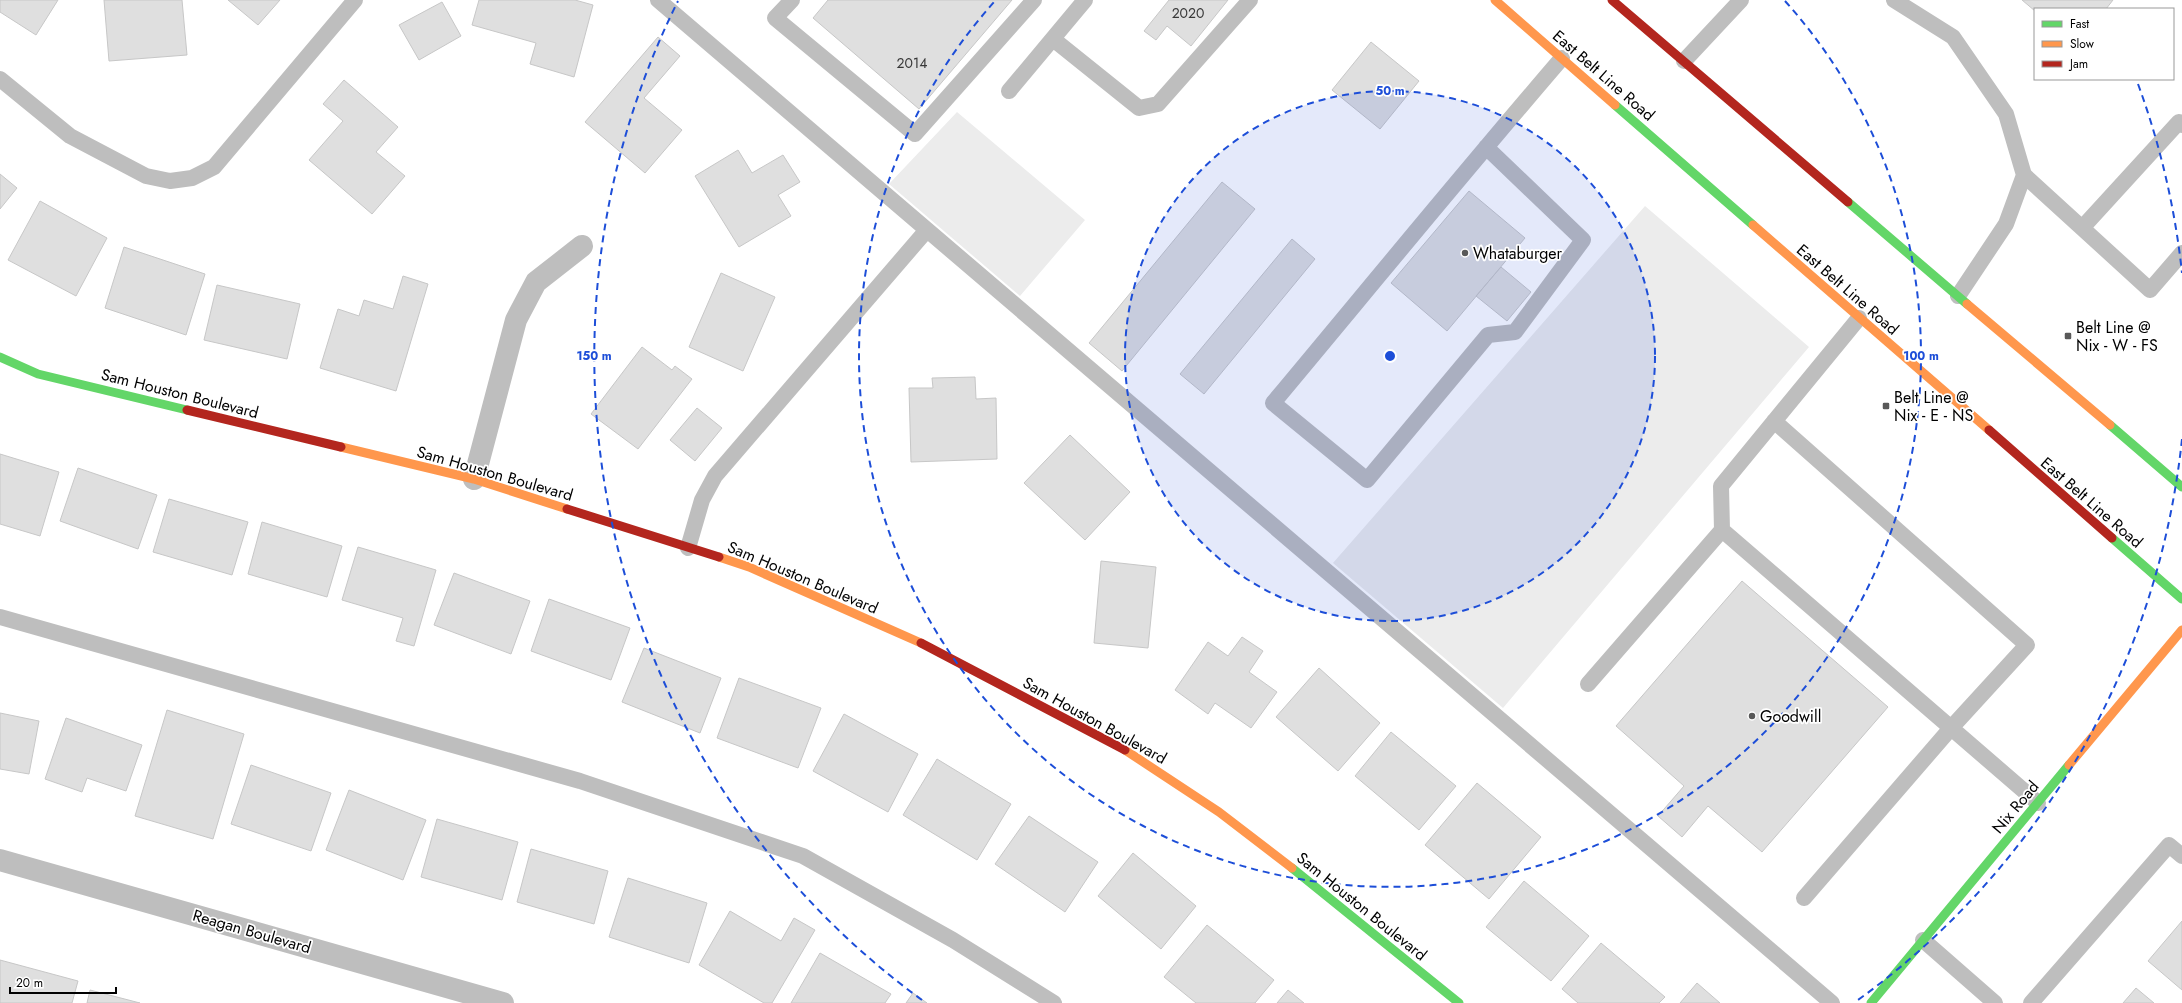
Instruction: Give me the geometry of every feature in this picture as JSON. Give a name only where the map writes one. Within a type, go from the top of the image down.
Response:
[{"type":"street","name":"East Belt Line Road","points":[[1495,0],[2182,599]]},
{"type":"street","points":[[1612,0],[2182,487]]},
{"type":"street","points":[[474,479],[516,320],[536,282],[582,246]]},
{"type":"street","name":"Sam Houston Boulevard","points":[[0,357],[38,374],[474,479],[749,567],[927,646],[1126,751],[1219,812],[1277,856],[1458,1003]]},
{"type":"street","name":"Nix Road","points":[[1871,1003],[2182,630]]},
{"type":"street","name":"Reagan Boulevard","points":[[0,860],[503,1003]]},
{"type":"lane","points":[[0,79],[70,136],[146,176],[170,181],[192,178],[214,167],[355,0]]},
{"type":"lane","points":[[658,0],[926,231],[1377,613],[1832,1003]]},
{"type":"lane","points":[[792,0],[775,18],[915,134],[1034,0]]},
{"type":"lane","points":[[1009,91],[1054,39],[1085,0]]},
{"type":"lane","points":[[1054,39],[1139,108],[1158,104],[1250,0]]},
{"type":"lane","points":[[1684,61],[1741,0]]},
{"type":"lane","points":[[1894,0],[1953,37],[2006,114],[2024,175],[2150,290],[2182,253]]},
{"type":"lane","points":[[1486,147],[1583,240],[1515,332],[1488,335],[1367,480],[1273,403],[1486,147],[1562,58]]},
{"type":"lane","points":[[2082,228],[2179,122],[2182,125]]},
{"type":"lane","points":[[1958,296],[2006,224],[2024,175]]},
{"type":"lane","points":[[688,548],[702,500],[715,476],[926,231]]},
{"type":"lane","points":[[1588,684],[1722,530],[1721,486],[1859,318]]},
{"type":"lane","points":[[1774,421],[2027,646],[1951,728],[1804,898]]},
{"type":"lane","points":[[1722,530],[2038,803]]},
{"type":"lane","points":[[0,617],[580,781],[803,856],[953,940],[1054,1003]]},
{"type":"lane","points":[[2031,1003],[2169,845],[2182,856]]},
{"type":"lane","points":[[1923,940],[1995,1003]]},
{"type":"shaded area","points":[[957,112],[1085,220],[1020,296],[889,184]]},
{"type":"shaded area","points":[[1645,206],[1809,347],[1503,708],[1333,563]]},
{"type":"building","points":[[0,0],[58,0],[36,35],[0,12]]},
{"type":"building","points":[[104,0],[182,0],[187,55],[109,61]]},
{"type":"building","points":[[228,0],[280,0],[258,25]]},
{"type":"building","points":[[479,0],[575,0],[593,5],[574,77],[530,64],[536,43],[472,25]]},
{"type":"building","points":[[828,0],[1012,0],[919,109],[813,18]]},
{"type":"building","points":[[1169,0],[1228,0],[1191,46],[1167,26],[1156,40],[1144,31]]},
{"type":"building","points":[[2022,0],[2113,0],[2107,8],[2034,8],[2034,10]]},
{"type":"building","points":[[442,2],[461,36],[419,60],[399,25]]},
{"type":"building","points":[[658,37],[680,56],[644,98],[682,130],[645,173],[585,122]]},
{"type":"building","points":[[1371,42],[1419,81],[1380,129],[1332,90]]},
{"type":"building","points":[[344,80],[398,127],[376,152],[405,176],[372,214],[309,160],[343,121],[323,104]]},
{"type":"building","points":[[738,150],[752,173],[783,155],[800,182],[778,195],[791,216],[739,247],[695,176]]},
{"type":"building","points":[[0,174],[17,188],[0,209]]},
{"type":"building","points":[[1222,182],[1255,209],[1122,371],[1089,343]]},
{"type":"building","name":"Whataburger","points":[[1469,191],[1525,238],[1447,331],[1391,283]]},
{"type":"building","points":[[40,201],[107,238],[76,296],[8,260]]},
{"type":"building","points":[[1292,239],[1315,259],[1204,394],[1180,374]]},
{"type":"building","points":[[124,247],[205,274],[186,335],[105,308]]},
{"type":"building","points":[[1501,267],[1531,292],[1507,321],[1476,296]]},
{"type":"building","points":[[721,273],[775,297],[743,371],[689,347]]},
{"type":"building","points":[[403,276],[428,284],[396,391],[320,368],[338,309],[359,316],[364,300],[393,309]]},
{"type":"building","points":[[217,285],[300,304],[287,359],[204,340]]},
{"type":"building","points":[[642,347],[672,370],[675,366],[692,379],[638,449],[591,414]]},
{"type":"building","points":[[975,377],[976,399],[996,398],[997,459],[911,462],[909,388],[933,388],[932,378]]},
{"type":"building","points":[[697,408],[722,428],[695,461],[670,440]]},
{"type":"building","points":[[1070,435],[1130,492],[1085,540],[1024,483]]},
{"type":"building","points":[[0,454],[59,472],[40,536],[0,524]]},
{"type":"building","points":[[78,468],[157,495],[138,549],[60,521]]},
{"type":"building","points":[[169,499],[248,522],[232,575],[153,552]]},
{"type":"building","points":[[262,522],[342,546],[327,597],[248,574]]},
{"type":"building","points":[[358,547],[436,570],[414,646],[396,641],[403,618],[342,600]]},
{"type":"building","points":[[1101,561],[1156,567],[1148,648],[1094,643]]},
{"type":"building","points":[[454,573],[530,601],[511,654],[434,625]]},
{"type":"building","name":"Goodwill","points":[[1742,581],[1888,707],[1762,852],[1708,806],[1682,837],[1658,816],[1684,786],[1616,726]]},
{"type":"building","points":[[549,599],[630,628],[611,680],[531,651]]},
{"type":"building","points":[[1242,637],[1263,651],[1249,672],[1277,692],[1251,728],[1215,703],[1208,714],[1175,690],[1208,642],[1228,656]]},
{"type":"building","points":[[644,648],[721,678],[700,733],[622,702]]},
{"type":"building","points":[[1319,668],[1380,723],[1338,771],[1276,717]]},
{"type":"building","points":[[739,678],[821,708],[798,768],[717,738]]},
{"type":"building","points":[[167,710],[244,734],[213,839],[135,816]]},
{"type":"building","points":[[0,713],[39,721],[29,774],[0,769]]},
{"type":"building","points":[[844,714],[918,754],[888,812],[813,771]]},
{"type":"building","points":[[66,718],[142,745],[126,791],[87,778],[82,792],[45,779]]},
{"type":"building","points":[[1391,732],[1456,786],[1419,830],[1355,776]]},
{"type":"building","points":[[937,759],[1011,804],[977,860],[903,815]]},
{"type":"building","points":[[251,765],[331,793],[311,851],[231,824]]},
{"type":"building","points":[[1477,783],[1541,837],[1489,899],[1425,845]]},
{"type":"building","points":[[349,790],[426,820],[403,880],[326,850]]},
{"type":"building","points":[[1029,816],[1098,862],[1065,912],[995,864]]},
{"type":"building","points":[[437,819],[518,842],[502,900],[421,877]]},
{"type":"building","points":[[531,849],[608,871],[594,924],[517,902]]},
{"type":"building","points":[[1133,853],[1196,906],[1161,949],[1098,896]]},
{"type":"building","points":[[628,878],[707,903],[689,963],[609,937]]},
{"type":"building","points":[[1524,881],[1589,936],[1551,981],[1486,927]]},
{"type":"building","points":[[730,911],[781,941],[794,918],[815,930],[772,1003],[764,1003],[699,965]]},
{"type":"building","points":[[2182,921],[2182,990],[2148,961]]},
{"type":"building","points":[[1207,925],[1274,980],[1255,1003],[1196,1003],[1164,977]]},
{"type":"building","points":[[1601,943],[1665,997],[1659,1003],[1578,1003],[1562,989]]},
{"type":"building","points":[[820,953],[891,994],[885,1003],[791,1003]]},
{"type":"building","points":[[0,960],[78,981],[72,1003],[0,1003]]},
{"type":"building","points":[[1697,983],[1720,1003],[1680,1003]]},
{"type":"building","points":[[2136,988],[2154,1003],[2123,1003]]},
{"type":"building","points":[[90,990],[140,1003],[87,1003]]},
{"type":"building","points":[[1288,990],[1304,1003],[1277,1003]]},
{"type":"building","points":[[913,993],[927,1003],[906,1003]]},
{"type":"traffic: fast","points":[[1615,105],[1753,225]]},
{"type":"traffic: fast","points":[[1848,202],[1967,304]]},
{"type":"traffic: fast","points":[[0,357],[38,374],[187,410]]},
{"type":"traffic: fast","points":[[2110,425],[2182,487]]},
{"type":"traffic: fast","points":[[2112,538],[2182,599]]},
{"type":"traffic: fast","points":[[1871,1003],[2069,765]]},
{"type":"traffic: fast","points":[[1292,868],[1459,1003]]},
{"type":"traffic: slow","points":[[1495,0],[1615,105]]},
{"type":"traffic: slow","points":[[1753,225],[1989,430]]},
{"type":"traffic: slow","points":[[1967,304],[2110,425]]},
{"type":"traffic: slow","points":[[341,447],[474,479],[567,509]]},
{"type":"traffic: slow","points":[[719,557],[749,567],[921,643]]},
{"type":"traffic: slow","points":[[2069,765],[2182,630]]},
{"type":"traffic: slow","points":[[1125,750],[1219,812],[1292,868]]},
{"type":"traffic: jam","points":[[1612,0],[1848,202]]},
{"type":"traffic: jam","points":[[187,410],[341,447]]},
{"type":"traffic: jam","points":[[1989,430],[2112,538]]},
{"type":"traffic: jam","points":[[567,509],[719,557]]},
{"type":"traffic: jam","points":[[921,643],[1125,750]]},
{"type":"place","name":"Whataburger","points":[[1465,253]]},
{"type":"place","name":"Belt Line @ Nix - W - FS","points":[[2068,336]]},
{"type":"place","name":"Belt Line @ Nix - E - NS","points":[[1886,406]]},
{"type":"place","name":"Goodwill","points":[[1752,716]]}]
